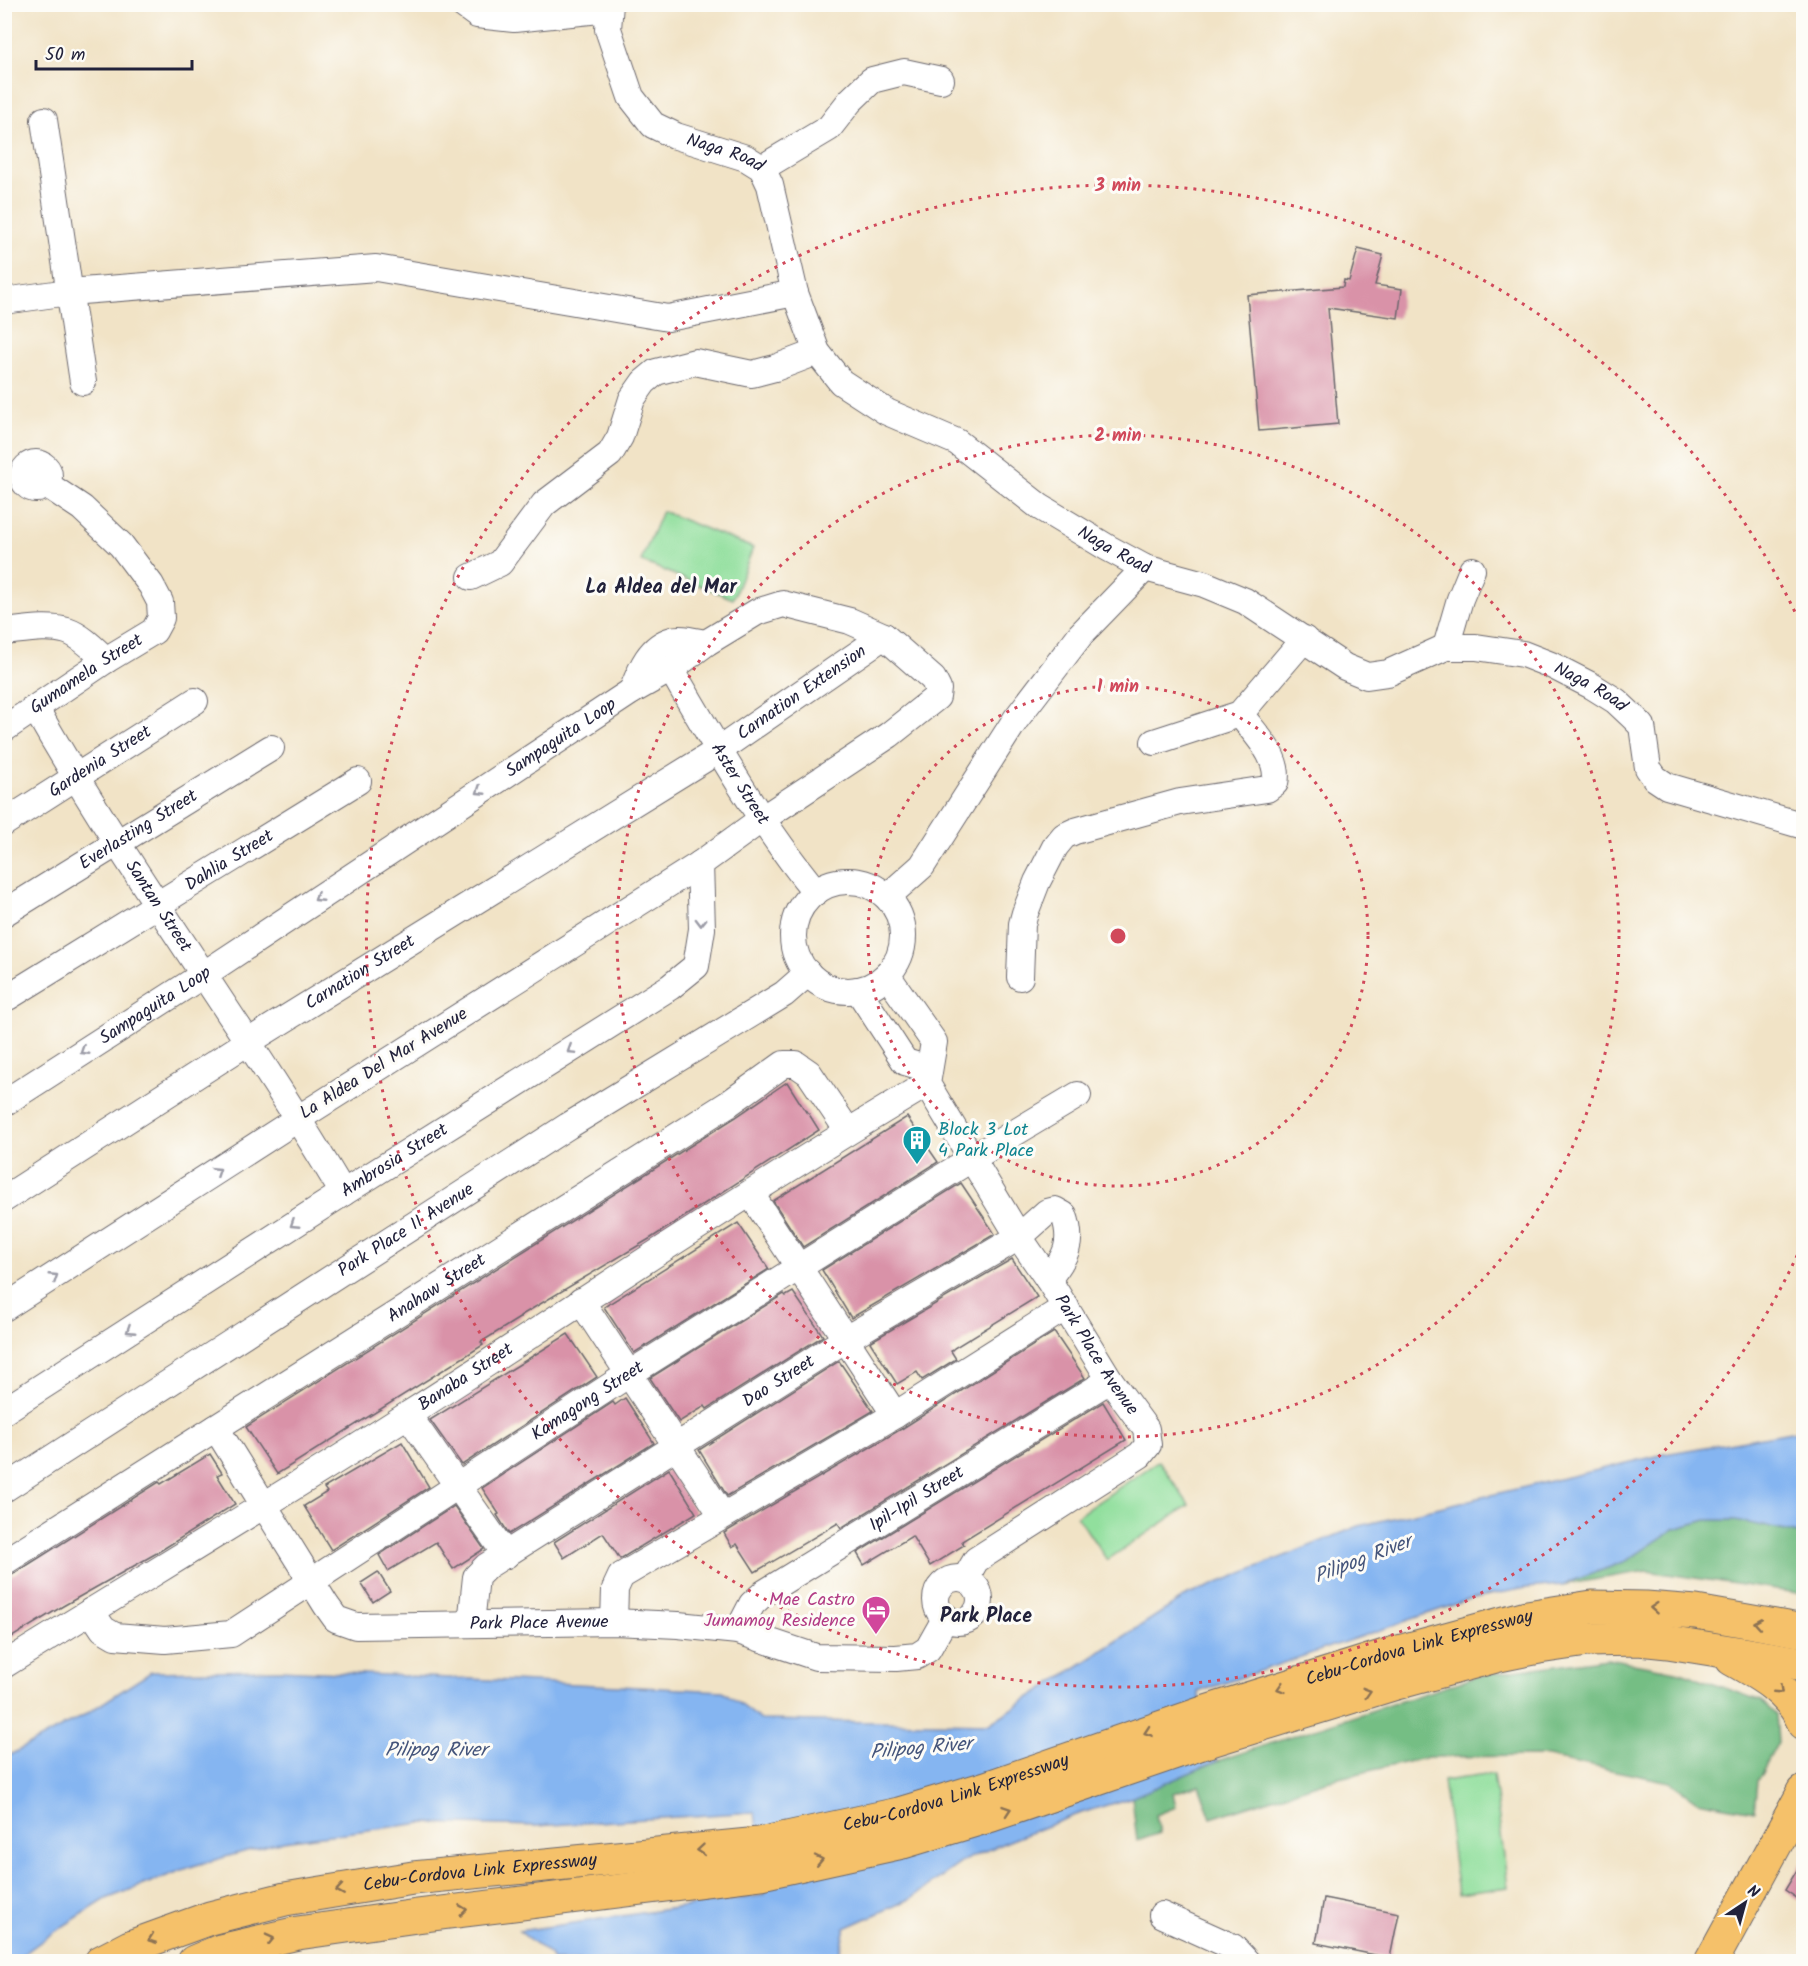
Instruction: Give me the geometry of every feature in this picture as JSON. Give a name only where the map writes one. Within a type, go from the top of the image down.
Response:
[{"type":"main road","name":"Cebu-Cordova Link Expressway","points":[[1207,1726],[1486,1627],[1527,1617],[1577,1609],[1613,1606],[1669,1610],[1803,1631]]},
{"type":"main road","name":"Cebu-Cordova Link Expressway","points":[[194,1962],[220,1951],[298,1933],[417,1916],[760,1859],[986,1788],[1207,1726],[1396,1683],[1499,1655],[1539,1647],[1615,1638],[1712,1648],[1803,1664]]},
{"type":"main road","points":[[1712,1648],[1771,1683],[1791,1702],[1803,1723]]},
{"type":"main road","points":[[1711,1962],[1801,1796]]},
{"type":"main road","name":"Cebu-Cordova Link Expressway","points":[[101,1962],[130,1947],[210,1918],[285,1899],[413,1878],[760,1859]]},
{"type":"street","points":[[462,4],[477,15],[514,19],[610,7]]},
{"type":"street","name":"Naga Road","points":[[610,7],[608,28],[630,97],[653,125],[676,136],[746,158],[762,168],[770,185],[795,293],[817,352],[841,382],[887,412],[957,442],[1040,507],[1108,548],[1145,568],[1204,584],[1245,601],[1345,667],[1367,676],[1388,673],[1446,647],[1476,647],[1523,654],[1551,664],[1600,691],[1616,701],[1638,721],[1642,726],[1648,768],[1655,778],[1667,786],[1803,826]]},
{"type":"street","points":[[762,168],[829,128],[850,100],[872,80],[904,72],[940,80]]},
{"type":"street","points":[[44,120],[83,382]]},
{"type":"street","points":[[4,301],[69,292],[376,268],[668,318],[795,293]]},
{"type":"street","points":[[471,577],[500,563],[544,504],[610,454],[620,437],[632,399],[644,382],[656,372],[695,362],[752,374],[817,352]]},
{"type":"street","name":"Gumamela Street","points":[[4,729],[106,660],[154,632],[161,618],[160,602],[151,585],[121,545],[82,508],[46,484]]},
{"type":"street","points":[[887,897],[922,866],[1016,719],[1081,634],[1145,568]]},
{"type":"street","points":[[1446,647],[1460,599],[1472,570]]},
{"type":"street","name":"Sampaguita Loop","points":[[4,1103],[632,691],[671,669],[706,643],[758,612],[783,604],[850,621],[884,636],[933,679],[938,689],[937,697],[889,735],[762,819]]},
{"type":"street","points":[[4,632],[43,629],[68,631],[89,644],[106,660]]},
{"type":"street","name":"Carnation Extension","points":[[718,750],[884,636]]},
{"type":"street","points":[[632,691],[650,655],[658,646],[674,639],[706,643]]},
{"type":"street","points":[[1154,742],[1240,714],[1246,704],[1304,639]]},
{"type":"street","name":"Aster Street","points":[[671,669],[718,750],[762,819],[787,857],[816,892]]},
{"type":"street","name":"Gardenia Street","points":[[4,823],[195,701]]},
{"type":"street","name":"Santan Street","points":[[36,709],[74,777],[202,975],[299,1118],[343,1193]]},
{"type":"street","points":[[1020,977],[1021,931],[1024,914],[1051,855],[1064,836],[1180,802],[1267,789],[1275,783],[1277,774],[1275,762],[1240,714]]},
{"type":"street","name":"Everlasting Street","points":[[4,913],[271,747]]},
{"type":"street","name":"Carnation Street","points":[[4,1199],[248,1042],[718,750]]},
{"type":"street","name":"Dahlia Street","points":[[8,997],[358,782]]},
{"type":"street","name":"La Aldea Del Mar Avenue","points":[[4,1308],[700,864],[762,819]]},
{"type":"street","name":"Ambrosia Street","points":[[4,1411],[343,1193],[670,987],[696,966],[702,929],[700,864]]},
{"type":"street","points":[[837,882],[855,882],[872,887],[887,897],[897,911],[903,927],[903,945],[898,961],[887,975],[874,985],[858,990],[842,991],[826,987],[813,978],[796,953],[793,939],[794,925],[799,911],[807,900],[821,888],[837,882]]},
{"type":"street","name":"Park Place II Avenue","points":[[4,1489],[568,1126],[784,994],[808,972]]},
{"type":"street","points":[[858,990],[905,1062],[928,1076],[934,1042],[887,975]]},
{"type":"street","name":"Anahaw Street","points":[[4,1562],[709,1117],[784,1065],[796,1064],[809,1073],[848,1131]]},
{"type":"street","name":"Banaba Street","points":[[4,1665],[408,1415],[581,1301],[848,1131],[928,1076]]},
{"type":"street","name":"Park Place Avenue","points":[[216,1428],[311,1583],[336,1619],[346,1624],[357,1626],[614,1622],[678,1625],[738,1631],[816,1657],[907,1658],[917,1656],[928,1649],[945,1617],[937,1606],[938,1592],[946,1581],[965,1579],[976,1560],[1140,1455],[1148,1445],[1146,1429],[1110,1380],[1066,1307],[1019,1237],[971,1159],[928,1076]]},
{"type":"street","name":"Kamagong Street","points":[[91,1611],[103,1629],[115,1636],[165,1640],[231,1634],[629,1374],[971,1159],[1078,1095]]},
{"type":"street","points":[[751,1194],[895,1415]]},
{"type":"street","name":"Dao Street","points":[[471,1624],[476,1577],[487,1566],[846,1340],[1019,1237],[1047,1212],[1055,1210],[1064,1215],[1068,1225],[1068,1251],[1048,1279]]},
{"type":"street","points":[[581,1301],[722,1515]]},
{"type":"street","points":[[614,1622],[615,1589],[621,1576],[895,1415],[1066,1307]]},
{"type":"street","name":"Ipil-Ipil Street","points":[[738,1631],[752,1604],[764,1593],[1110,1380]]},
{"type":"street","points":[[408,1415],[507,1555]]},
{"type":"street","points":[[1162,1915],[1233,1947],[1247,1962]]},
{"type":"green space","points":[[662,511],[753,548],[733,599],[641,561]]},
{"type":"green space","points":[[1159,1461],[1189,1505],[1107,1560],[1077,1516]]},
{"type":"green space","points":[[1706,1520],[1736,1520],[1803,1535],[1803,1594],[1647,1571],[1562,1585],[1626,1561],[1674,1529]]},
{"type":"green space","points":[[1607,1658],[1681,1672],[1761,1701],[1776,1715],[1778,1742],[1757,1781],[1754,1811],[1697,1801],[1670,1782],[1542,1756],[1429,1757],[1326,1781],[1211,1818],[1199,1785],[1173,1793],[1176,1807],[1156,1815],[1160,1833],[1137,1841],[1132,1797],[1217,1761],[1478,1676]]},
{"type":"green space","points":[[1493,1774],[1508,1887],[1458,1894],[1443,1781]]},
{"type":"water","name":"Pilipog River","points":[[1803,1430],[1803,1535],[1736,1520],[1706,1520],[1674,1529],[1626,1561],[1562,1585],[1526,1588],[1474,1598],[1198,1692],[1217,1761],[1133,1797],[1075,1815],[965,1860],[910,1899],[845,1928],[837,1961],[553,1961],[550,1955],[519,1931],[764,1895],[755,1812],[536,1826],[422,1823],[283,1841],[193,1866],[106,1899],[14,1961],[5,1961],[4,1756],[10,1755],[86,1714],[151,1672],[279,1670],[723,1691],[761,1720],[989,1724],[1188,1595],[1359,1526],[1665,1454]]},
{"type":"building","points":[[1358,249],[1383,255],[1375,285],[1402,289],[1398,318],[1328,308],[1338,424],[1259,431],[1247,295],[1343,287],[1344,280],[1349,281]]},
{"type":"building","points":[[787,1082],[819,1130],[651,1238],[520,1316],[481,1342],[483,1345],[277,1474],[246,1427],[736,1117]]},
{"type":"building","points":[[907,1117],[938,1162],[803,1247],[773,1201]]},
{"type":"building","points":[[961,1183],[995,1234],[851,1318],[822,1270]]},
{"type":"building","points":[[738,1223],[769,1269],[634,1353],[604,1307]]},
{"type":"building","points":[[1012,1259],[1037,1297],[954,1348],[951,1351],[956,1359],[922,1380],[917,1372],[897,1384],[870,1342]]},
{"type":"building","points":[[793,1292],[823,1336],[707,1409],[705,1406],[679,1422],[650,1378],[784,1294],[786,1296]]},
{"type":"building","points":[[1054,1332],[1085,1378],[841,1528],[838,1523],[755,1572],[737,1544],[732,1547],[724,1533],[903,1428]]},
{"type":"building","points":[[568,1334],[597,1377],[462,1465],[430,1420]]},
{"type":"building","points":[[839,1361],[873,1411],[727,1496],[699,1450]]},
{"type":"building","points":[[625,1398],[654,1443],[509,1534],[482,1488],[613,1402],[615,1405]]},
{"type":"building","points":[[1103,1402],[1126,1440],[962,1541],[964,1545],[930,1566],[912,1536],[864,1565],[857,1553]]},
{"type":"building","points":[[402,1442],[429,1487],[331,1550],[304,1506],[327,1492],[324,1488]]},
{"type":"building","points":[[210,1454],[222,1473],[217,1475],[235,1504],[155,1554],[4,1642],[4,1577],[12,1575],[159,1482],[161,1484]]},
{"type":"building","points":[[669,1469],[696,1513],[620,1559],[603,1533],[564,1558],[554,1542]]},
{"type":"building","points":[[454,1506],[484,1549],[453,1569],[436,1542],[388,1571],[379,1555]]},
{"type":"building","points":[[378,1572],[390,1591],[373,1602],[361,1583]]},
{"type":"building","points":[[1803,1860],[1803,1902],[1785,1890]]},
{"type":"building","points":[[1324,1898],[1399,1913],[1390,1958],[1316,1943]]},
{"type":"place","name":"Block 3 Lot 4 Park Place","points":[[917,1166]]},
{"type":"place","name":"Mae Castro Jumamoy Residence","points":[[876,1636]]},
{"type":"district","name":"La Aldea del Mar","points":[[661,588]]},
{"type":"district","name":"Park Place","points":[[986,1617]]}]
